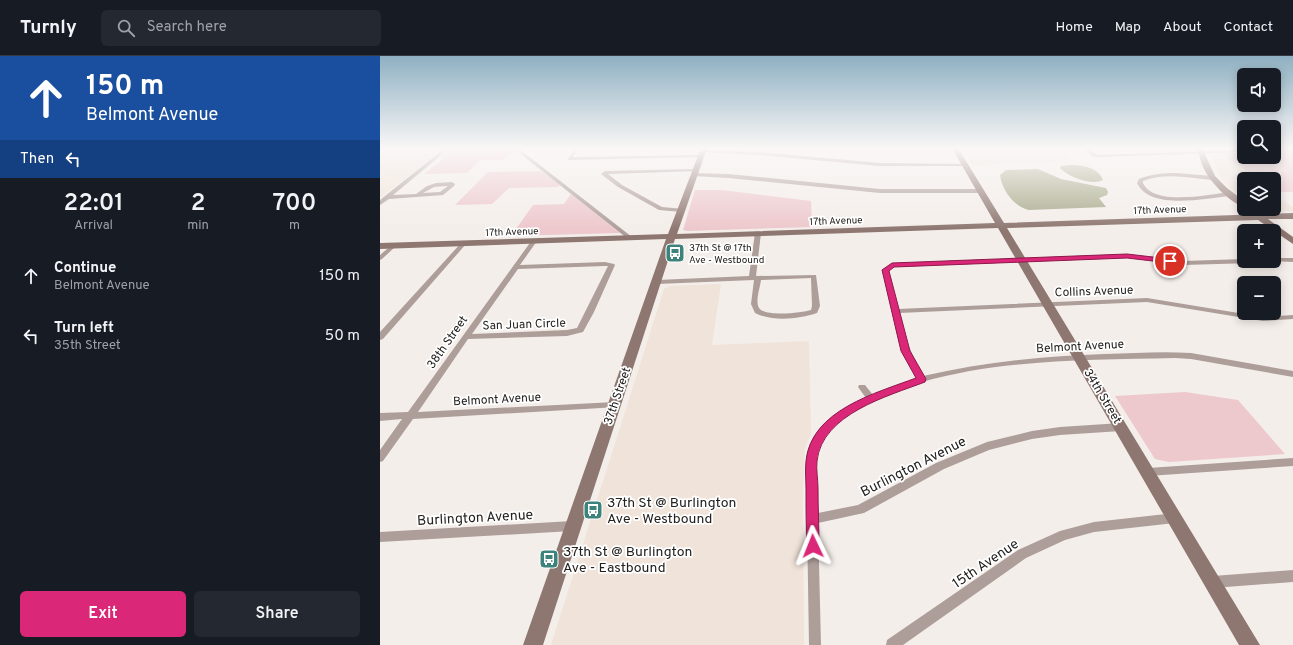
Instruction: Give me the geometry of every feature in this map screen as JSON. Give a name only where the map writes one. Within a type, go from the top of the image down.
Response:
[{"type":"main road","name":"37th Street","points":[[533,645],[572,526],[672,236],[695,175]]},
{"type":"main road","name":"34th Street","points":[[971,175],[1176,518],[1250,645]]},
{"type":"main road","points":[[1211,175],[1237,200]]},
{"type":"main road","name":"17th Avenue","points":[[380,246],[1293,216]]},
{"type":"main road","points":[[1260,217],[1293,241]]},
{"type":"street","points":[[380,203],[414,175]]},
{"type":"street","points":[[550,175],[630,238]]},
{"type":"street","points":[[606,175],[620,186],[661,210],[682,210]]},
{"type":"street","points":[[724,175],[880,191],[980,192]]},
{"type":"street","points":[[1213,178],[1153,176],[1144,178],[1140,183],[1143,188],[1151,194],[1174,200],[1196,199],[1230,194]]},
{"type":"street","points":[[387,197],[417,196],[441,194],[452,184],[436,184],[429,186],[417,196]]},
{"type":"street","points":[[657,282],[755,279],[814,276],[816,306],[814,311],[808,313],[766,316],[760,313],[755,306],[755,279],[758,233]]},
{"type":"street","name":"38th Street","points":[[380,458],[534,241]]},
{"type":"street","points":[[380,337],[464,243]]},
{"type":"street","points":[[380,258],[393,246]]},
{"type":"street","points":[[921,379],[906,351],[895,311],[885,270],[892,265],[1127,256],[1184,263],[1237,261]]},
{"type":"street","points":[[1281,260],[1293,260]]},
{"type":"street","name":"San Juan Circle","points":[[465,337],[567,333],[580,330],[612,265],[515,267]]},
{"type":"street","name":"Collins Avenue","points":[[895,311],[1147,300],[1263,319],[1293,317]]},
{"type":"street","name":"Belmont Avenue","points":[[815,645],[811,460],[817,443],[826,428],[834,420],[871,398],[921,379],[989,365],[1080,357],[1181,355],[1293,374]]},
{"type":"street","points":[[862,387],[871,398]]},
{"type":"street","name":"Belmont Avenue","points":[[380,417],[615,404]]},
{"type":"street","name":"Burlington Avenue","points":[[812,519],[860,510],[940,466],[987,446],[1032,435],[1060,431],[1121,427]]},
{"type":"street","points":[[1148,472],[1293,462]]},
{"type":"street","name":"15th Avenue","points":[[892,645],[1022,554],[1064,536],[1094,527],[1176,518]]},
{"type":"street","name":"Burlington Avenue","points":[[380,537],[572,526]]},
{"type":"street","points":[[1213,582],[1293,576]]},
{"type":"shaded area","points":[[380,175],[409,175],[380,198]]},
{"type":"shaded area","points":[[485,175],[547,175],[560,185],[558,187],[509,188],[492,204],[455,205]]},
{"type":"shaded area","points":[[1000,175],[1053,175],[1061,179],[1106,188],[1108,192],[1107,195],[1099,198],[1106,207],[1029,210],[1014,202],[1006,192]]},
{"type":"shaded area","points":[[1070,175],[1100,175],[1103,180],[1093,182],[1080,180]]},
{"type":"shaded area","points":[[1219,175],[1237,175],[1237,194]]},
{"type":"shaded area","points":[[1281,175],[1293,175],[1293,192],[1281,192]]},
{"type":"shaded area","points":[[695,190],[722,190],[811,201],[812,227],[683,230]]},
{"type":"shaded area","points":[[571,194],[620,233],[511,236],[533,205],[564,204]]},
{"type":"shaded area","points":[[1281,199],[1293,207],[1293,211],[1281,211]]},
{"type":"shaded area","points":[[721,284],[712,345],[809,341],[811,434],[805,448],[803,493],[804,645],[551,645],[664,289],[669,286]]},
{"type":"shaded area","points":[[1185,392],[1238,400],[1285,454],[1169,462],[1155,459],[1115,396]]},
{"type":"place","name":"37th St @ 17th Ave - Westbound","points":[[675,253]]},
{"type":"place","name":"37th St @ Burlington Ave - Westbound","points":[[593,510]]},
{"type":"place","name":"37th St @ Burlington Ave - Eastbound","points":[[549,559]]},
{"type":"route","points":[[813,546],[811,460],[821,435],[834,420],[871,398],[921,379],[903,343],[890,285],[885,270],[892,265],[1127,256],[1170,261]]}]
